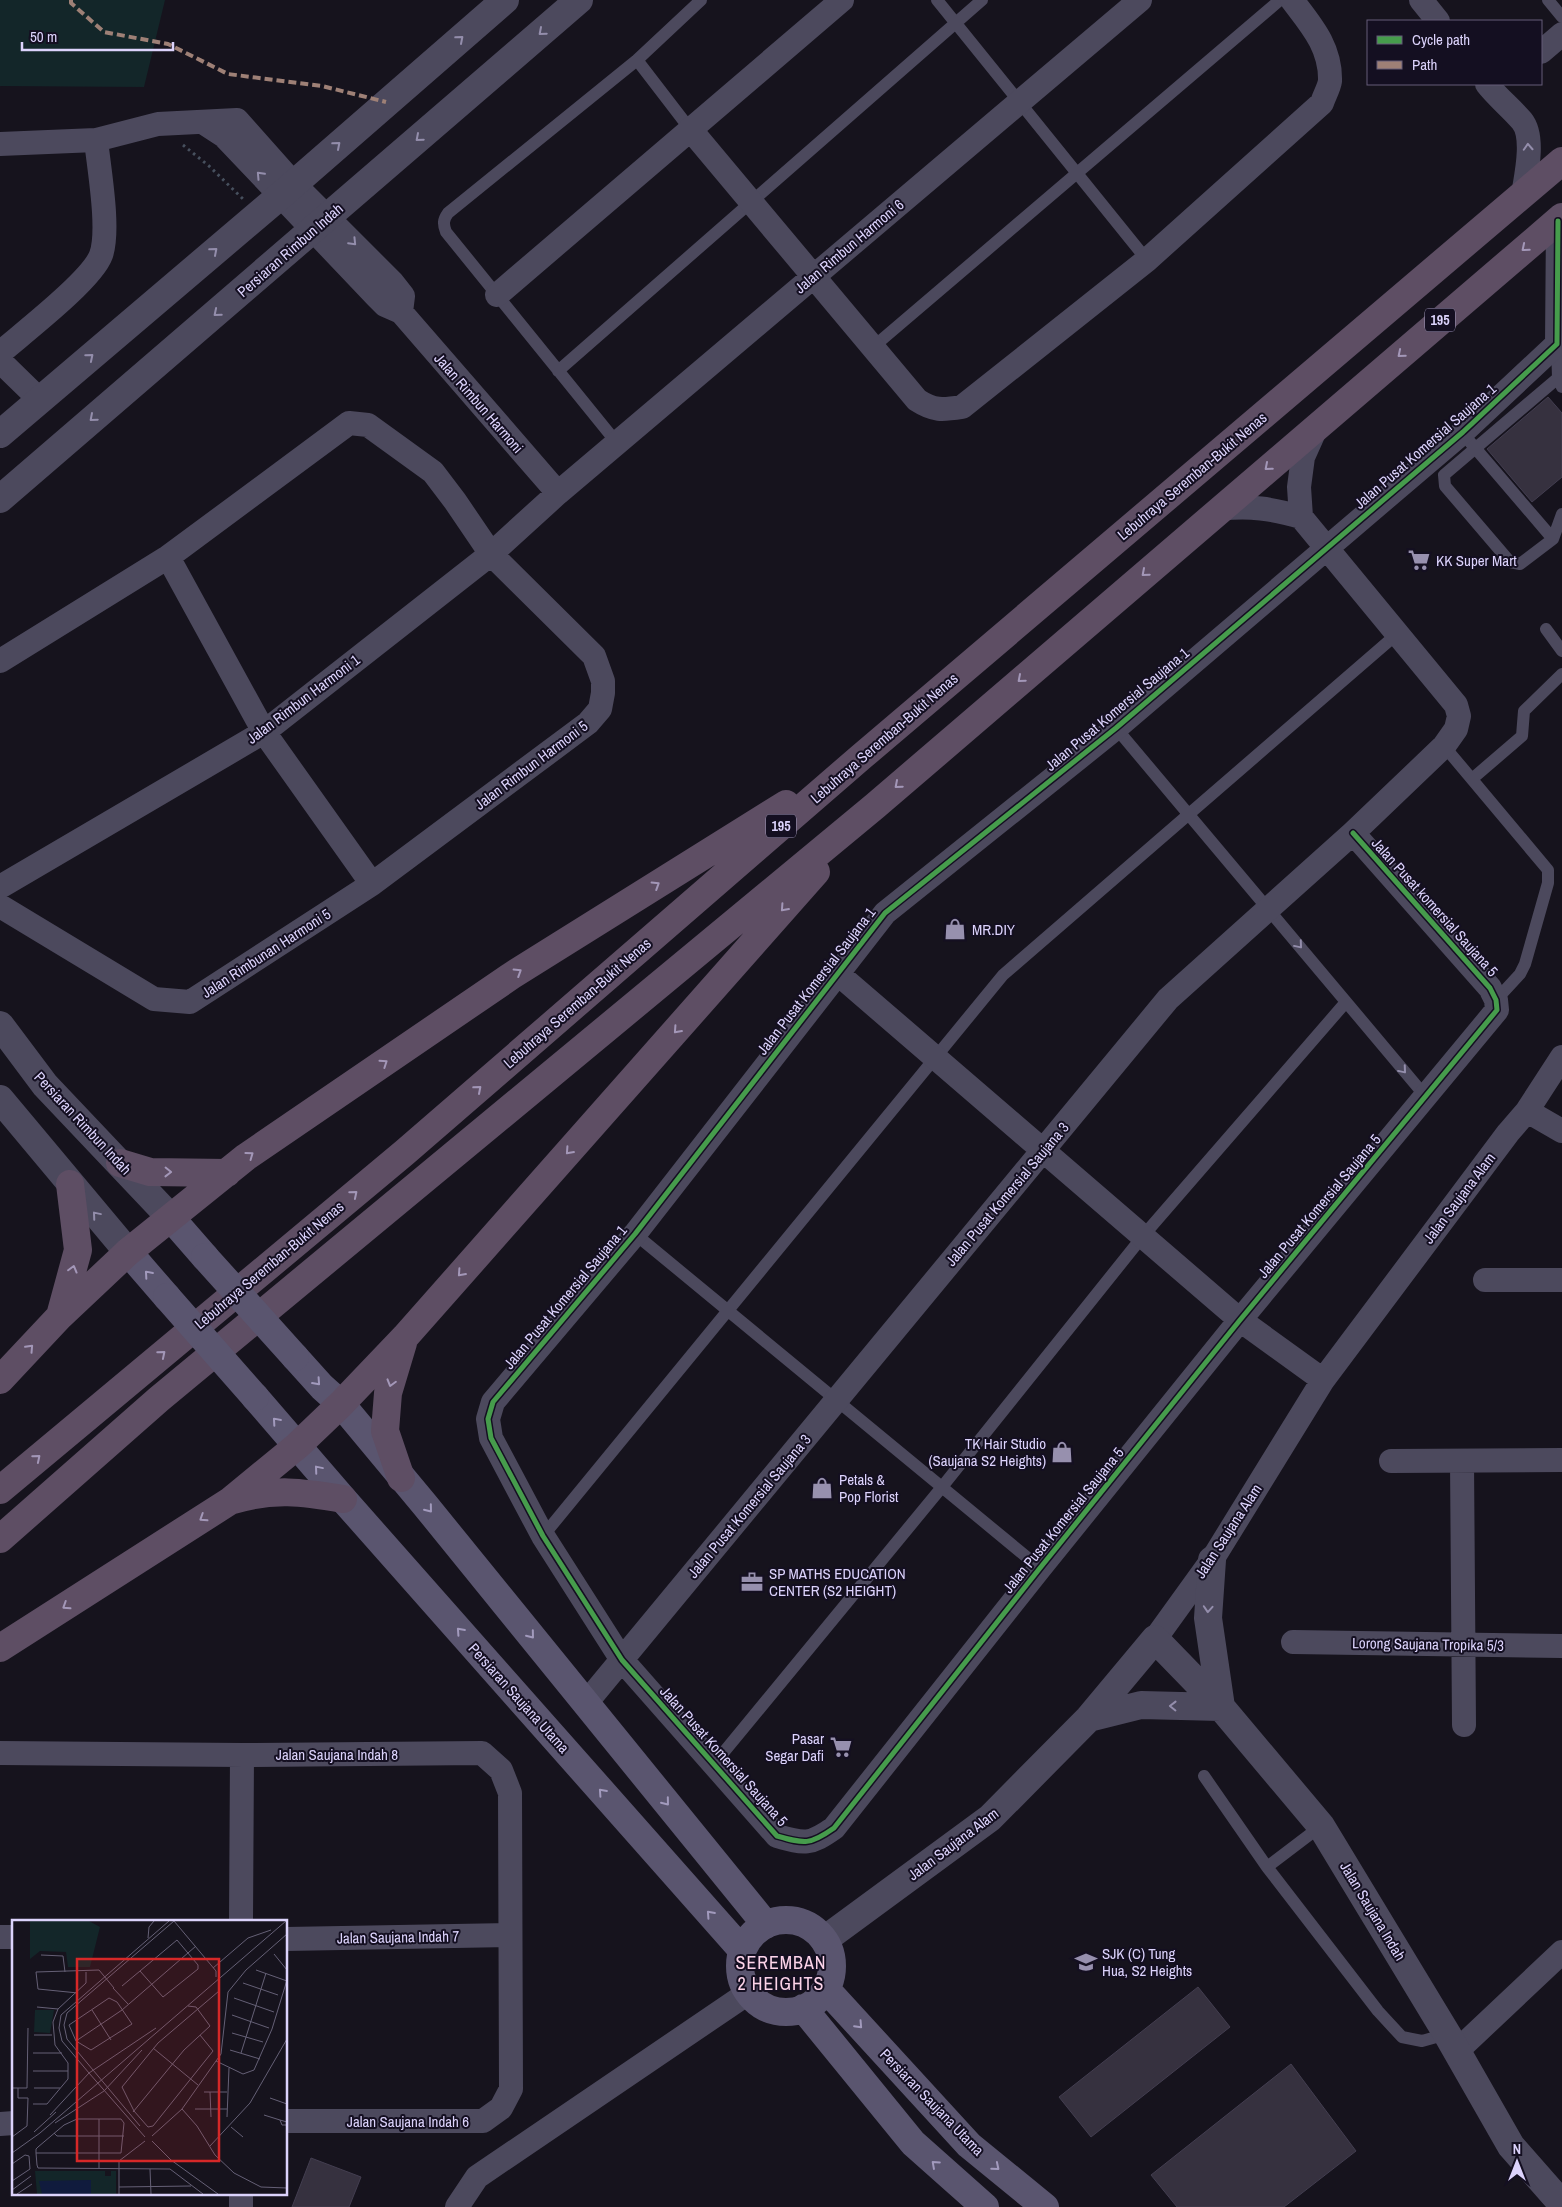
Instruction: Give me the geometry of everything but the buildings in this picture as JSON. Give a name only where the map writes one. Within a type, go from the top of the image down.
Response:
[{"type":"highway","name":"Lebuhraya Seremban-Bukit Nenas","points":[[0,1490],[404,1152],[861,757],[1562,161]]},
{"type":"highway","name":"195","points":[[0,1539],[158,1399],[875,806],[1318,424],[1560,219]]},
{"type":"highway","points":[[0,1380],[60,1316],[128,1252],[246,1157],[510,976],[861,757]]},
{"type":"highway","points":[[0,1648],[230,1500],[297,1446],[341,1404],[405,1337],[875,806]]},
{"type":"highway","points":[[120,1163],[150,1172],[227,1173]]},
{"type":"highway","points":[[60,1316],[78,1250],[70,1184]]},
{"type":"highway","points":[[401,1478],[385,1431],[388,1394],[405,1337]]},
{"type":"highway","points":[[230,1500],[255,1494],[295,1491],[343,1499]]},
{"type":"main road","points":[[171,1218],[322,1387],[341,1404],[766,1925]]},
{"type":"main road","name":"Persiaran Saujana Utama","points":[[128,1252],[343,1499],[742,1950]]},
{"type":"main road","points":[[787,1920],[798,1922],[812,1929],[824,1940],[829,1951],[832,1964],[826,1989],[816,2000],[803,2008],[788,2012],[773,2010],[760,2004],[748,1993],[742,1980],[739,1965],[742,1950],[748,1940],[766,1925],[787,1920]]},
{"type":"main road","name":"Persiaran Saujana Utama","points":[[826,1989],[969,2145],[1045,2207]]},
{"type":"main road","points":[[803,2008],[912,2143],[985,2207]]},
{"type":"street","points":[[0,434],[505,0]]},
{"type":"street","name":"Persiaran Rimbun Indah","points":[[0,499],[579,0]]},
{"type":"street","points":[[497,295],[842,0]]},
{"type":"street","name":"Jalan Rimbun Harmoni 6","points":[[558,493],[1140,0]]},
{"type":"street","points":[[690,129],[812,277],[917,400],[930,409],[945,410],[962,407],[1147,260],[1322,103],[1330,82],[1328,59],[1320,36],[1292,0]]},
{"type":"street","points":[[1421,0],[1437,20]]},
{"type":"street","points":[[1542,51],[1562,34]]},
{"type":"street","points":[[1493,86],[1524,123],[1527,134],[1528,156],[1523,195]]},
{"type":"street","name":"Jalan Rimbun Harmoni","points":[[96,140],[158,124],[204,123],[224,136],[287,189],[321,223],[403,296],[401,312],[558,493]]},
{"type":"street","points":[[0,144],[96,140],[105,233],[101,256],[86,278],[0,353]]},
{"type":"street","points":[[1557,344],[1560,219]]},
{"type":"street","name":"Jalan Pusat Komersial Saujana 1","points":[[622,1660],[543,1536],[491,1438],[488,1419],[493,1402],[635,1234],[885,913],[1116,728],[1326,547],[1468,440],[1557,344]]},
{"type":"street","points":[[7,367],[40,400]]},
{"type":"street","name":"Jalan Rimbun Harmoni 5","points":[[0,661],[168,556],[350,423],[368,425],[433,472],[491,554],[594,656],[603,681],[600,709],[588,723],[372,884]]},
{"type":"street","points":[[1318,424],[1303,457],[1299,487],[1302,517],[1397,634]]},
{"type":"street","name":"Jalan Rimbun Harmoni 1","points":[[0,887],[264,732],[491,554],[558,493]]},
{"type":"street","points":[[1220,509],[1245,506],[1273,508],[1302,517]]},
{"type":"street","points":[[168,556],[264,732],[372,884]]},
{"type":"street","name":"Jalan Pusat Komersial Saujana 3","points":[[586,1704],[1168,999],[1267,908],[1353,833],[1444,746],[1456,729],[1459,716],[1456,705],[1397,634]]},
{"type":"street","name":"Jalan Pusat komersial Saujana 5","points":[[1353,833],[1490,988],[1496,1000]]},
{"type":"street","name":"Jalan Rimbunan Harmoni 5","points":[[0,906],[154,999],[190,1002],[372,884]]},
{"type":"street","points":[[837,973],[1240,1320],[1323,1380]]},
{"type":"street","name":"Jalan Pusat Komersial Saujana 5","points":[[622,1660],[777,1836],[800,1843],[817,1840],[834,1828],[1240,1320],[1497,1010],[1496,1000]]},
{"type":"street","name":"Persiaran Rimbun Indah","points":[[0,1025],[45,1085],[171,1218]]},
{"type":"street","name":"Jalan Saujana Alam","points":[[824,1940],[990,1818],[1089,1718],[1156,1639],[1212,1560],[1323,1380],[1527,1111],[1562,1057]]},
{"type":"street","points":[[0,1099],[128,1252]]},
{"type":"street","points":[[1527,1111],[1562,1131]]},
{"type":"street","points":[[1485,1280],[1562,1280]]},
{"type":"street","points":[[1391,1460],[1562,1460]]},
{"type":"street","points":[[1462,1460],[1464,1726]]},
{"type":"street","points":[[1089,1718],[1141,1706],[1221,1708],[1208,1618],[1212,1560]]},
{"type":"street","name":"Jalan Saujana Indah","points":[[1156,1639],[1221,1708],[1321,1826],[1452,2042],[1510,2146],[1562,2204]]},
{"type":"street","name":"Lorong Saujana Tropika 5/3","points":[[1293,1642],[1562,1646]]},
{"type":"street","name":"Jalan Saujana Indah 8","points":[[0,1753],[242,1755],[482,1753],[501,1770],[510,1793],[510,1935]]},
{"type":"street","points":[[241,1920],[242,1755]]},
{"type":"street","name":"Jalan Saujana Indah 7","points":[[288,1939],[510,1935]]},
{"type":"street","name":"Jalan Saujana Indah 6","points":[[288,2121],[483,2121],[502,2108],[510,2089],[510,1935]]},
{"type":"street","points":[[1452,2042],[1562,1952]]},
{"type":"street","points":[[457,2207],[477,2177],[748,1993]]},
{"type":"street","points":[[241,2194],[241,2207]]},
{"type":"lane","points":[[617,443],[446,232],[443,224],[444,218],[637,60],[701,0]]},
{"type":"lane","points":[[937,0],[1147,260]]},
{"type":"lane","points":[[558,371],[982,0]]},
{"type":"lane","points":[[872,348],[1280,0]]},
{"type":"lane","points":[[1548,0],[1562,17]]},
{"type":"lane","points":[[637,60],[690,129]]},
{"type":"lane","points":[[1557,344],[1560,382],[1468,440],[1444,475],[1443,480],[1445,486],[1510,562],[1520,564],[1553,538],[1562,514]]},
{"type":"lane","points":[[1468,440],[1553,538]]},
{"type":"lane","points":[[1546,629],[1562,651]]},
{"type":"lane","points":[[543,1536],[1003,975],[1397,634]]},
{"type":"lane","points":[[1472,779],[1522,736],[1524,711],[1562,674]]},
{"type":"lane","points":[[1116,728],[1426,1097]]},
{"type":"lane","points":[[1444,746],[1548,870],[1550,875],[1525,964],[1520,974],[1496,1000]]},
{"type":"lane","points":[[714,1764],[942,1486],[1143,1236],[1346,1002]]},
{"type":"lane","points":[[635,1234],[1040,1568]]},
{"type":"lane","points":[[1204,1776],[1267,1867],[1378,2011],[1402,2037],[1422,2041],[1452,2042]]},
{"type":"lane","points":[[1267,1867],[1321,1826]]},
{"type":"green space","points":[[0,0],[165,0],[144,87],[0,86]]},
{"type":"marked path","points":[[71,0],[71,3],[104,32],[168,44],[228,74],[322,86],[386,102]]},
{"type":"cycle path","points":[[1353,833],[1490,988],[1496,1000],[1497,1010],[1240,1320],[834,1828],[819,1838],[807,1841],[794,1841],[777,1836],[622,1660],[543,1536],[491,1438],[488,1419],[493,1402],[635,1234],[885,913],[1116,728],[1463,432],[1557,344],[1558,221]]},
{"type":"place","name":"KK Super Mart","points":[[1419,560]]},
{"type":"place","name":"MR.DIY","points":[[955,929]]},
{"type":"place","name":"TK Hair Studio (Saujana S2 Heights)","points":[[1062,1452]]},
{"type":"place","name":"Petals & Pop Florist","points":[[822,1488]]},
{"type":"place","name":"SP MATHS EDUCATION CENTER (S2 HEIGHT)","points":[[752,1582]]},
{"type":"place","name":"Pasar Segar Dafi","points":[[841,1747]]},
{"type":"place","name":"SJK (C) Tung Hua, S2 Heights","points":[[1086,1962]]},
{"type":"district","name":"SEREMBAN 2 HEIGHTS","points":[[781,1972]]}]
